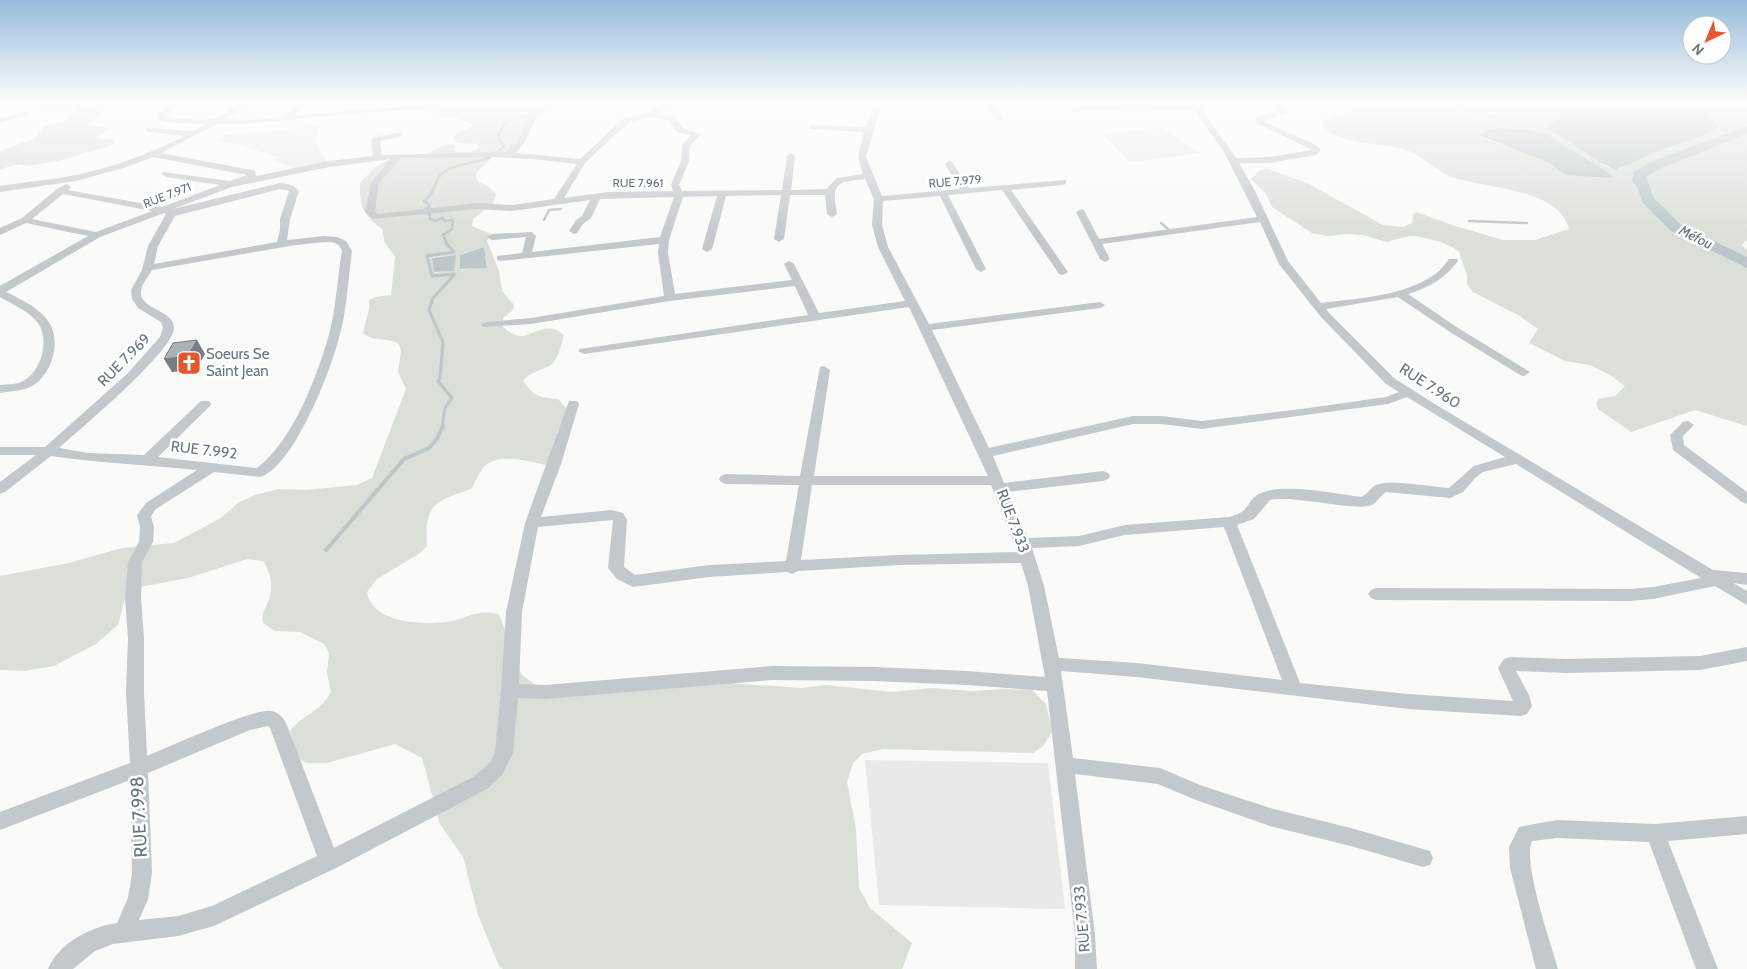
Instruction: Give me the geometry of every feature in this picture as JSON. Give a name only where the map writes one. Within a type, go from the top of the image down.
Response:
[{"type":"street","points":[[0,188],[77,178],[152,154],[166,147]]},
{"type":"street","points":[[376,147],[378,158]]},
{"type":"street","points":[[499,154],[512,147]]},
{"type":"street","points":[[558,200],[582,162],[598,147]]},
{"type":"street","points":[[670,298],[663,253],[664,240],[679,195],[675,185],[685,161],[685,147]]},
{"type":"street","name":"RUE 7.933","points":[[864,147],[862,157],[868,176],[879,199],[877,225],[881,242],[925,328],[999,484],[1025,550],[1036,586],[1055,685],[1085,935],[1086,969]]},
{"type":"street","name":"RUE 7.960","points":[[1224,147],[1249,189],[1283,262],[1319,307],[1364,357],[1390,381],[1714,577],[1747,599]]},
{"type":"street","points":[[1234,161],[1269,160],[1316,152],[1312,147]]},
{"type":"street","name":"RUE 7.971","points":[[0,292],[35,269],[97,235],[252,176],[252,173],[152,154]]},
{"type":"street","points":[[166,174],[232,184],[329,164],[398,156],[499,154],[563,158],[582,162]]},
{"type":"street","name":"RUE 7.961","points":[[398,156],[375,183],[370,212],[376,217],[477,206],[512,208],[558,200],[608,195],[829,192]]},
{"type":"street","points":[[779,239],[791,156]]},
{"type":"street","points":[[949,164],[967,192]]},
{"type":"street","points":[[832,214],[829,192],[833,184],[838,180],[868,176]]},
{"type":"street","points":[[0,232],[25,220],[77,178]]},
{"type":"street","name":"RUE 7.979","points":[[879,199],[1063,182]]},
{"type":"street","points":[[60,191],[170,211],[171,214],[272,188],[291,187],[294,191],[285,219],[286,230],[281,245],[148,268]]},
{"type":"street","points":[[1005,188],[1063,272]]},
{"type":"street","points":[[707,249],[722,193]]},
{"type":"street","points":[[943,194],[982,269]]},
{"type":"street","points":[[574,230],[579,222],[586,218],[596,197]]},
{"type":"street","points":[[1081,212],[1105,259]]},
{"type":"street","name":"RUE 7.969","points":[[0,489],[48,451],[131,377],[166,338],[169,326],[163,317],[141,306],[138,302],[136,288],[148,268],[152,250],[171,214]]},
{"type":"street","points":[[1096,242],[1263,219]]},
{"type":"street","points":[[25,220],[97,235]]},
{"type":"street","points":[[492,237],[529,234],[531,236],[526,255]]},
{"type":"street","name":"RUE 7.992","points":[[0,451],[48,451],[88,457],[147,460],[260,473],[271,464],[298,427],[331,349],[347,251],[342,241],[334,239],[281,245]]},
{"type":"street","points":[[501,258],[664,240]]},
{"type":"street","points":[[1319,307],[1400,293],[1431,281],[1443,274],[1452,261]]},
{"type":"street","points":[[790,264],[797,283],[815,317]]},
{"type":"street","points":[[487,325],[531,321],[670,298],[797,283]]},
{"type":"street","points":[[0,292],[40,318],[46,326],[50,340],[47,355],[40,370],[30,382],[0,389]]},
{"type":"street","points":[[1400,293],[1454,330],[1524,372]]},
{"type":"street","points":[[584,351],[643,344],[912,303]]},
{"type":"street","points":[[925,328],[1100,305]]},
{"type":"street","points":[[792,568],[824,370]]},
{"type":"street","points":[[985,453],[1133,420],[1160,420],[1202,425],[1310,412],[1388,400],[1407,393]]},
{"type":"street","points":[[147,460],[205,404]]},
{"type":"street","points":[[59,969],[86,943],[107,934],[178,926],[214,916],[329,861],[480,783],[496,769],[504,753],[510,691],[514,612],[532,523],[554,464],[573,404]]},
{"type":"street","points":[[1688,425],[1676,435],[1678,447],[1747,499]]},
{"type":"street","points":[[532,523],[611,515],[618,516],[620,520],[616,568],[622,575],[633,581],[709,571],[792,568],[1025,550],[1079,541],[1125,530],[1229,522],[1251,513],[1260,500],[1267,496],[1282,494],[1361,502],[1368,501],[1379,489],[1385,487],[1450,493],[1459,490],[1474,472],[1487,466],[1518,459]]},
{"type":"street","points":[[212,467],[151,506],[144,515],[147,527],[146,542],[135,562],[133,598],[136,638],[135,692],[139,768],[248,723],[270,718],[277,722],[329,861]]},
{"type":"street","points":[[726,479],[999,484],[1103,476]]},
{"type":"street","points":[[1229,522],[1254,580],[1281,659],[1294,689]]},
{"type":"street","points":[[1376,594],[1630,595],[1653,593],[1714,577],[1747,579]]},
{"type":"street","points":[[1052,664],[1078,664],[1148,671],[1416,703],[1520,709],[1523,706],[1520,695],[1506,668],[1510,664],[1566,666],[1700,663],[1747,654]]},
{"type":"street","points":[[510,691],[545,692],[772,673],[874,674],[1055,685]]},
{"type":"street","points":[[1065,765],[1160,776],[1196,792],[1270,817],[1351,837],[1423,858]]},
{"type":"street","name":"RUE 7.998","points":[[0,821],[139,768],[142,874],[138,899],[124,932]]},
{"type":"street","points":[[1547,969],[1520,868],[1519,847],[1526,833],[1557,829],[1655,833],[1747,825]]},
{"type":"street","points":[[1655,833],[1707,969]]},
{"type":"shaded area","points":[[11,147],[104,147],[62,160],[28,166],[20,164],[0,169],[0,151]]},
{"type":"shaded area","points":[[246,147],[318,147],[328,164],[297,171],[289,165],[273,161],[277,157]]},
{"type":"shaded area","points":[[439,147],[455,147],[454,151],[461,152],[470,152],[479,147],[518,147],[508,153],[495,155],[476,173],[477,181],[489,187],[496,194],[493,204],[473,219],[472,226],[491,234],[487,241],[499,271],[502,291],[514,305],[513,310],[503,318],[503,327],[518,336],[546,329],[554,329],[564,335],[554,362],[529,375],[523,381],[538,395],[558,399],[566,408],[566,414],[557,432],[557,444],[547,465],[513,459],[496,460],[483,468],[471,489],[440,501],[434,506],[428,521],[427,546],[420,553],[377,579],[367,592],[371,602],[378,610],[388,616],[411,622],[436,623],[480,613],[499,614],[521,674],[538,687],[712,682],[801,688],[827,685],[892,692],[932,688],[972,691],[1032,690],[1046,704],[1052,732],[1043,746],[1033,753],[883,749],[862,754],[853,763],[847,782],[856,829],[859,888],[870,908],[912,943],[902,969],[503,969],[499,966],[478,915],[463,857],[440,824],[422,758],[395,744],[327,763],[306,763],[296,757],[290,731],[301,720],[317,709],[331,692],[327,673],[329,653],[324,644],[300,632],[275,631],[263,623],[263,615],[270,596],[271,582],[263,561],[247,559],[188,578],[135,588],[125,598],[118,625],[96,644],[54,666],[24,671],[0,670],[0,576],[69,563],[122,548],[174,543],[221,518],[238,503],[255,495],[279,489],[306,490],[357,485],[372,478],[406,389],[398,372],[401,351],[399,344],[371,338],[363,333],[369,309],[369,300],[391,295],[395,257],[384,241],[383,230],[371,220],[364,210],[360,199],[360,183],[374,168],[388,160],[428,154]],"holes":[[[484,247],[487,267],[461,270],[461,254]],[[456,255],[450,271],[435,273],[433,257]]]},
{"type":"shaded area","points":[[1116,147],[1191,147],[1200,153],[1131,162]]},
{"type":"shaded area","points":[[1394,147],[1508,147],[1540,159],[1557,168],[1611,174],[1567,147],[1576,147],[1608,168],[1620,169],[1631,162],[1669,147],[1747,147],[1747,240],[1742,245],[1747,250],[1747,426],[1695,410],[1631,432],[1598,409],[1596,403],[1599,399],[1615,396],[1625,386],[1610,375],[1590,365],[1565,361],[1529,343],[1538,329],[1518,315],[1473,292],[1467,284],[1467,275],[1459,252],[1454,248],[1441,242],[1417,236],[1409,236],[1386,242],[1363,235],[1327,236],[1312,233],[1272,207],[1266,194],[1251,179],[1261,170],[1268,169],[1307,183],[1383,225],[1403,227],[1412,223],[1413,214],[1416,212],[1503,240],[1535,240],[1569,229],[1562,215],[1551,205],[1536,197],[1452,177],[1410,151]]},
{"type":"shaded area","points":[[1509,147],[1567,147],[1611,174],[1612,178],[1566,175],[1547,162]]},
{"type":"shaded area","points":[[1577,147],[1669,147],[1615,170]]},
{"type":"shaded area","points":[[484,247],[487,268],[460,269],[460,255]]},
{"type":"shaded area","points":[[456,255],[454,271],[434,272],[432,258]]},
{"type":"shaded area","points":[[865,760],[1048,763],[1065,909],[879,905]]},
{"type":"building","points":[[197,340],[188,356],[164,359],[173,343]]},
{"type":"waterway","points":[[447,244],[443,235],[452,229],[453,220],[445,221],[442,218],[434,221],[430,219],[430,214],[422,211],[430,206],[424,201],[443,172],[483,160],[503,147]]},
{"type":"waterway","name":"Méfou","points":[[1702,147],[1658,164],[1639,175],[1639,181],[1645,189],[1647,199],[1676,228],[1747,263]]},
{"type":"waterway","points":[[544,220],[549,210],[561,209]]},
{"type":"waterway","points":[[1469,221],[1527,223]]},
{"type":"waterway","points":[[1161,223],[1170,231]]},
{"type":"waterway","points":[[442,427],[445,408],[452,398],[438,381],[440,378],[443,342],[429,310],[433,298],[455,274],[432,276],[427,256],[454,252],[446,243]]},
{"type":"waterway","points":[[326,550],[404,459],[429,448],[437,439],[443,426]]},
{"type":"place","name":"Soeurs Se Saint Jean","points":[[189,363]]}]
